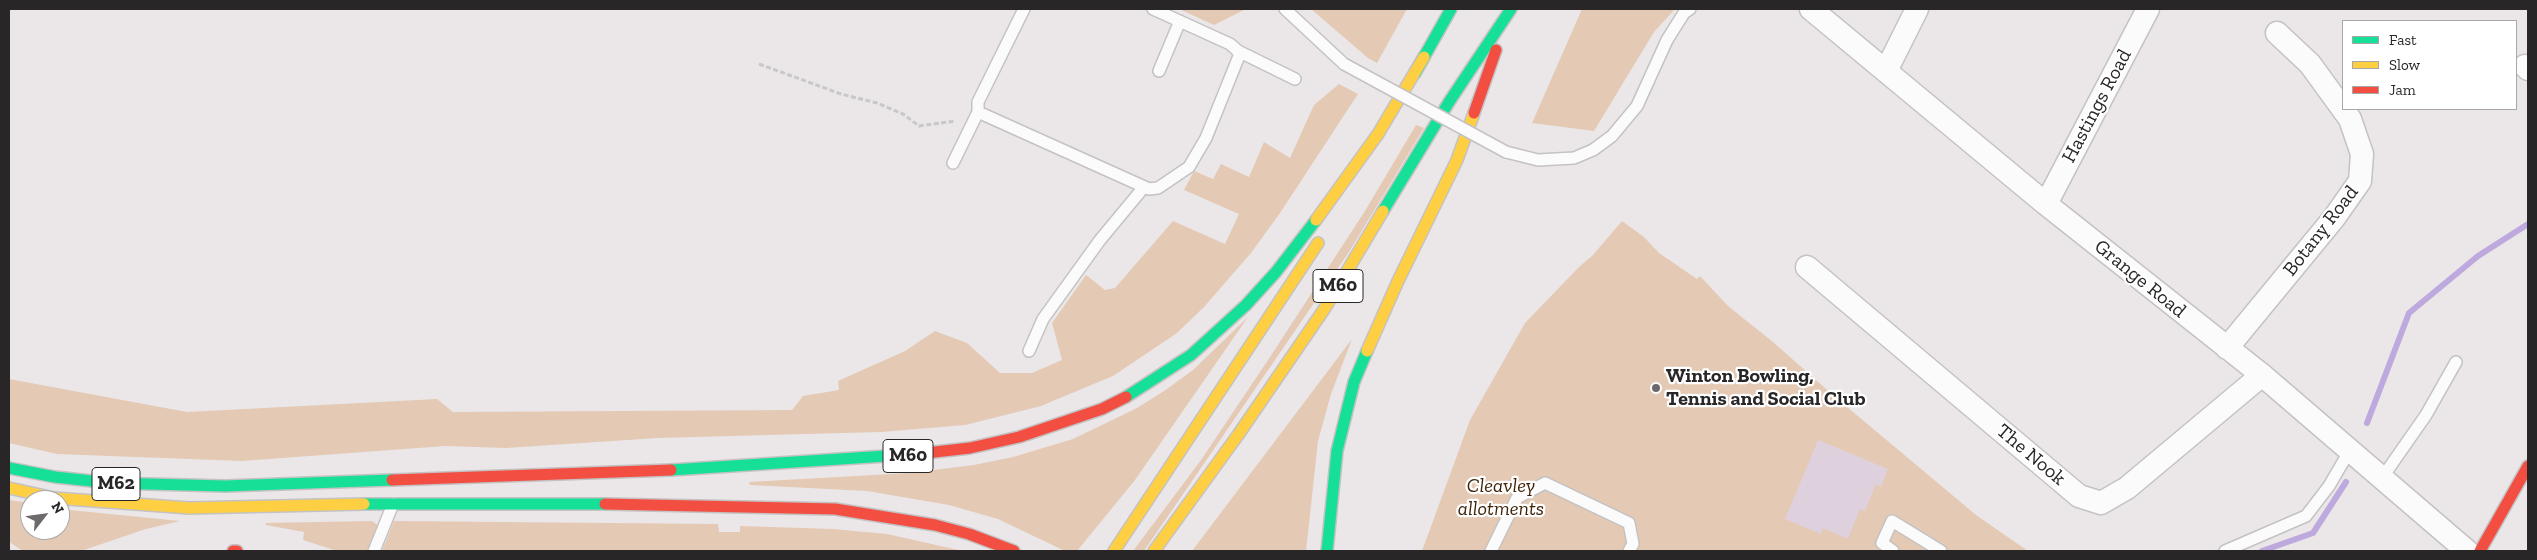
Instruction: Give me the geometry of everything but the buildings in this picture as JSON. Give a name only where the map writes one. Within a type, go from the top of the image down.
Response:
[{"type":"main road","name":"M60","points":[[1344,201],[1451,9]]},
{"type":"main road","name":"M60","points":[[1154,551],[1238,435],[1325,308],[1449,102],[1510,11]]},
{"type":"main road","name":"M60","points":[[1327,551],[1329,506],[1337,451],[1354,382],[1398,281],[1457,160],[1510,11]]},
{"type":"main road","name":"M60","points":[[225,486],[632,472],[886,458],[970,448],[1059,425],[1102,409],[1166,374],[1191,355],[1246,305],[1276,272],[1332,201],[1378,134],[1424,58]]},
{"type":"main road","name":"M60","points":[[1114,551],[1323,235]]},
{"type":"main road","points":[[2480,551],[2528,466]]},
{"type":"main road","name":"M62","points":[[9,468],[55,477],[110,483],[225,486]]},
{"type":"main road","points":[[9,488],[54,498],[189,508],[394,503],[577,503],[835,509],[935,525],[969,534],[1014,551]]},
{"type":"street","name":"Grange Road","points":[[1811,9],[2046,204],[2262,375],[2468,551]]},
{"type":"street","points":[[1886,71],[1917,9]]},
{"type":"street","name":"Hastings Road","points":[[2046,204],[2148,9]]},
{"type":"street","name":"Botany Road","points":[[2277,33],[2310,64],[2342,108]]},
{"type":"street","name":"Botany Road","points":[[2226,348],[2334,218],[2360,181],[2362,154],[2350,119],[2343,110]]},
{"type":"street","name":"The Nook","points":[[1807,267],[2079,496],[2101,504],[2127,488],[2262,375]]},
{"type":"lane","points":[[953,163],[976,115],[978,102],[1024,9]]},
{"type":"lane","points":[[1153,9],[1230,44],[1238,51],[1295,79]]},
{"type":"lane","points":[[1285,9],[1344,64],[1506,152],[1538,160],[1574,158],[1593,150],[1612,136],[1637,106],[1667,40],[1684,13],[1690,9]]},
{"type":"lane","points":[[1159,71],[1180,21]]},
{"type":"lane","points":[[976,115],[1144,187],[1149,189],[1158,188],[1189,167],[1206,138],[1239,56],[1238,51]]},
{"type":"lane","points":[[1029,351],[1043,319],[1100,240],[1144,187]]},
{"type":"lane","points":[[2382,478],[2420,423],[2456,362]]},
{"type":"lane","points":[[2224,551],[2306,516],[2329,486],[2350,450]]},
{"type":"lane","points":[[1491,551],[1516,498],[1545,483],[1629,522],[1633,544],[1629,551]]},
{"type":"lane","points":[[374,551],[394,503]]},
{"type":"lane","points":[[1893,551],[1882,543],[1892,520],[1941,551]]},
{"type":"path","points":[[759,64],[841,94],[877,103],[903,114],[919,126],[976,115]]},
{"type":"green space","points":[[1179,9],[1246,9],[1214,25]]},
{"type":"green space","points":[[1311,9],[1407,9],[1377,63],[1368,58]]},
{"type":"green space","points":[[1582,9],[1675,9],[1654,32],[1594,131],[1532,123]]},
{"type":"green space","points":[[1339,84],[1358,94],[1280,213],[1251,253],[1204,307],[1177,333],[1113,376],[1041,406],[965,425],[881,432],[658,438],[506,448],[445,446],[242,461],[57,454],[9,443],[9,379],[187,412],[437,399],[453,412],[792,410],[803,396],[839,390],[838,381],[905,351],[935,331],[967,343],[1000,373],[1032,373],[1062,360],[1052,323],[1086,275],[1105,290],[1115,288],[1173,221],[1225,244],[1239,214],[1184,190],[1194,171],[1213,179],[1221,164],[1249,177],[1264,142],[1290,158],[1314,105]]},
{"type":"green space","points":[[1416,125],[1424,128],[1349,252],[1144,551],[1133,551],[1201,460],[1270,357],[1365,211]]},
{"type":"green space","name":"Winton Bowling, Tennis and Social Club","points":[[1622,221],[1644,237],[1659,253],[1697,279],[1700,276],[1728,306],[1773,342],[1834,396],[1976,515],[2028,551],[1422,551],[1470,420],[1525,323],[1592,256]]},
{"type":"green space","points":[[1248,317],[1135,480],[1077,551],[1065,551],[998,519],[949,505],[867,491],[750,485],[749,482],[909,473],[974,465],[1013,457],[1073,439],[1137,408],[1164,391],[1193,370]]},
{"type":"green space","points":[[1352,339],[1331,394],[1318,441],[1306,551],[1192,551]]},
{"type":"green space","points":[[9,500],[20,502],[20,540],[70,540],[70,510],[180,521],[146,529],[81,551],[23,551],[9,542]]},
{"type":"green space","points":[[372,521],[380,527],[370,551],[337,551],[303,540],[304,532],[266,525],[265,523]]},
{"type":"green space","points":[[394,521],[718,524],[719,532],[740,532],[740,526],[833,529],[887,534],[963,551],[382,551]]},
{"type":"waterway","points":[[2367,423],[2409,313],[2478,256],[2528,224]]},
{"type":"waterway","points":[[2262,551],[2313,533],[2346,482]]},
{"type":"traffic: fast","points":[[1415,73],[1451,9]]},
{"type":"traffic: fast","points":[[1383,211],[1449,102],[1511,9]]},
{"type":"traffic: fast","points":[[1126,397],[1191,355],[1246,305],[1276,272],[1316,220]]},
{"type":"traffic: fast","points":[[1327,551],[1337,451],[1354,382],[1367,351]]},
{"type":"traffic: fast","points":[[671,470],[917,454]]},
{"type":"traffic: fast","points":[[9,468],[55,477],[110,483],[225,486],[392,480]]},
{"type":"traffic: fast","points":[[364,504],[605,504]]},
{"type":"traffic: slow","points":[[1316,220],[1378,134],[1424,57]]},
{"type":"traffic: slow","points":[[1367,351],[1398,281],[1457,160],[1474,113]]},
{"type":"traffic: slow","points":[[1154,551],[1238,435],[1325,308],[1383,211]]},
{"type":"traffic: slow","points":[[1114,551],[1318,243]]},
{"type":"traffic: slow","points":[[9,488],[54,498],[189,508],[364,504]]},
{"type":"traffic: jam","points":[[1474,113],[1496,50]]},
{"type":"traffic: jam","points":[[917,454],[970,448],[1019,437],[1102,409],[1126,397]]},
{"type":"traffic: jam","points":[[2480,551],[2528,466]]},
{"type":"traffic: jam","points":[[392,480],[671,470]]},
{"type":"traffic: jam","points":[[605,504],[835,509],[935,525],[969,534],[1014,551]]},
{"type":"place","name":"Winton Bowling, Tennis and Social Club","points":[[1656,388]]},
{"type":"park label","name":"Cleavley allotments","points":[[1501,498]]}]
